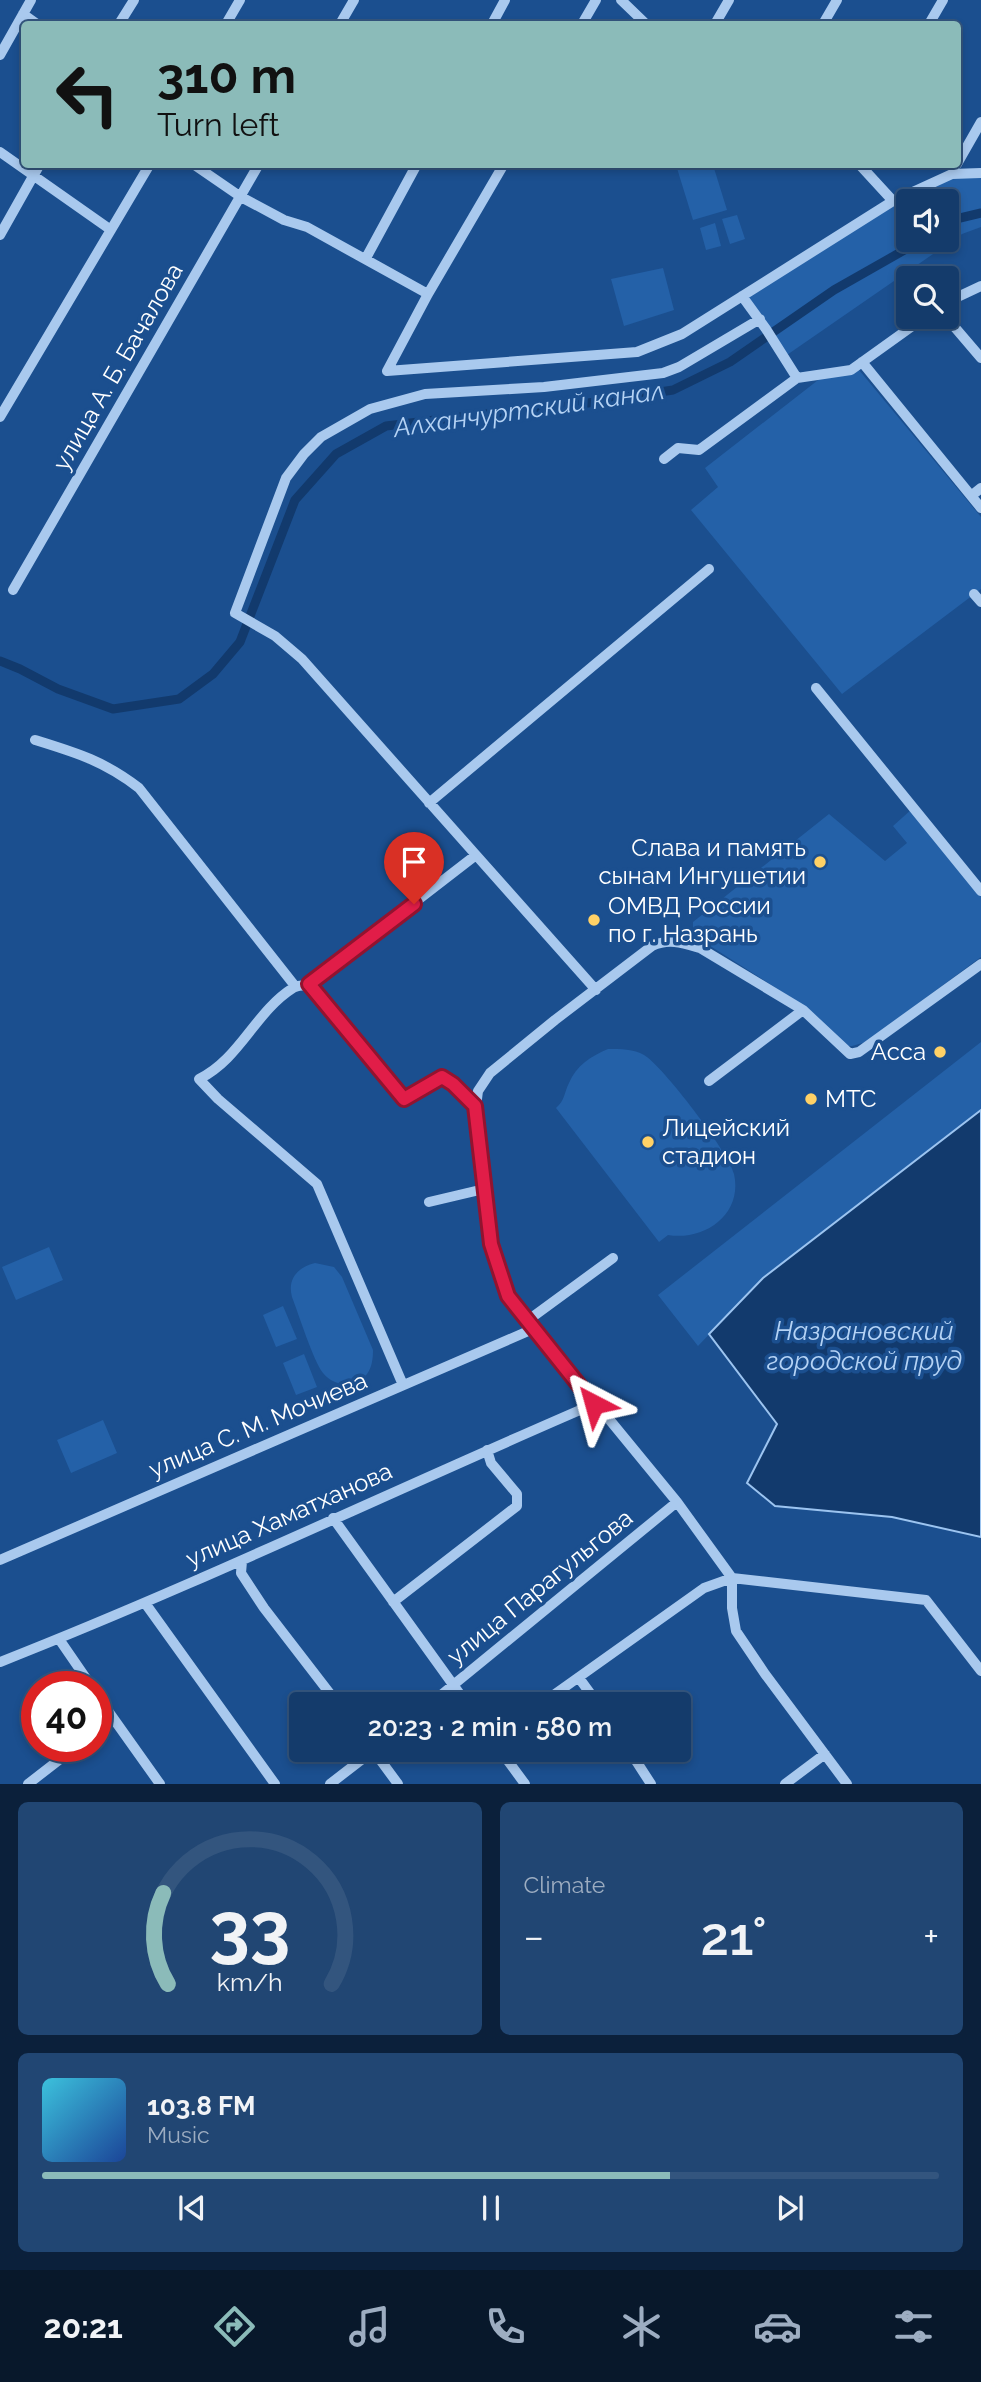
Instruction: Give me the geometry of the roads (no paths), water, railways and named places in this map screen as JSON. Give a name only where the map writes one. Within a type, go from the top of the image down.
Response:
[{"type":"street","points":[[0,55],[31,0]]},
{"type":"street","points":[[121,21],[134,0]]},
{"type":"street","points":[[228,21],[240,0]]},
{"type":"street","points":[[342,21],[354,0]]},
{"type":"street","points":[[494,21],[505,0]]},
{"type":"street","points":[[584,21],[596,0]]},
{"type":"street","points":[[621,0],[643,21]]},
{"type":"street","points":[[717,21],[729,0]]},
{"type":"street","points":[[824,21],[837,0]]},
{"type":"street","points":[[931,21],[943,0]]},
{"type":"street","points":[[23,14],[33,21]]},
{"type":"street","points":[[961,157],[981,122]]},
{"type":"street","points":[[0,152],[21,167]]},
{"type":"street","points":[[22,168],[111,230]]},
{"type":"street","points":[[0,235],[38,168]]},
{"type":"street","points":[[0,417],[148,168]]},
{"type":"street","points":[[199,168],[241,197],[284,220],[307,227],[428,294]]},
{"type":"street","name":"улица А. Б. Бачалова","points":[[13,590],[257,168]]},
{"type":"street","points":[[366,258],[415,168]]},
{"type":"street","points":[[502,168],[428,294],[387,371],[637,352],[682,334],[893,201],[953,168]]},
{"type":"street","points":[[863,168],[893,201]]},
{"type":"street","points":[[959,168],[981,173]]},
{"type":"street","points":[[959,296],[981,286]]},
{"type":"street","points":[[741,296],[760,320],[797,378]]},
{"type":"street","points":[[596,990],[302,659],[275,636],[235,613],[286,478],[321,437],[370,409],[425,394],[544,387],[663,373],[679,367],[760,320]]},
{"type":"street","points":[[664,459],[678,448],[698,450],[797,378],[851,370],[908,329]]},
{"type":"street","points":[[956,329],[981,358]]},
{"type":"street","points":[[862,362],[981,508]]},
{"type":"street","points":[[971,496],[981,488]]},
{"type":"street","points":[[429,803],[709,569]]},
{"type":"street","points":[[816,688],[981,891]]},
{"type":"street","points":[[35,740],[87,756],[116,770],[139,788],[295,986]]},
{"type":"street","points":[[403,1385],[317,1184],[218,1099],[199,1079],[228,1060],[253,1024],[295,986],[309,984],[476,855]]},
{"type":"street","points":[[847,1783],[736,1631],[732,1608],[732,1578],[677,1502],[508,1296],[491,1244],[475,1106],[482,1084],[490,1073],[652,946],[662,942],[682,942],[700,948],[803,1010],[849,1054],[859,1052],[981,964]]},
{"type":"street","points":[[309,984],[404,1099],[442,1077],[475,1106]]},
{"type":"street","points":[[709,1081],[803,1010]]},
{"type":"street","points":[[429,1202],[484,1189]]},
{"type":"street","name":"улица С. М. Мочиева","points":[[0,1560],[403,1385],[530,1325],[613,1258]]},
{"type":"street","name":"улица Хаматханова","points":[[0,1662],[242,1561],[333,1518],[594,1404]]},
{"type":"street","points":[[393,1602],[517,1506],[517,1494],[492,1462],[487,1450]]},
{"type":"street","name":"улица Парагульгова","points":[[445,1692],[677,1502]]},
{"type":"street","points":[[333,1518],[459,1692]]},
{"type":"street","points":[[242,1561],[241,1573],[264,1608],[329,1692]]},
{"type":"street","points":[[559,1692],[704,1588],[732,1578],[926,1600],[981,1671]]},
{"type":"street","points":[[145,1603],[275,1783]]},
{"type":"street","points":[[59,1639],[81,1671]]},
{"type":"street","points":[[579,1678],[589,1692]]},
{"type":"street","points":[[113,1718],[160,1783]]},
{"type":"street","points":[[785,1783],[825,1754]]},
{"type":"street","points":[[28,1783],[55,1762]]},
{"type":"street","points":[[330,1783],[358,1762]]},
{"type":"street","points":[[383,1762],[398,1783]]},
{"type":"street","points":[[509,1762],[525,1783]]},
{"type":"street","points":[[637,1762],[651,1783]]},
{"type":"water","name":"Назрановский городской пруд","points":[[981,1110],[981,1537],[892,1517],[775,1506],[747,1483],[777,1424],[709,1334],[763,1278]]},
{"type":"waterway","name":"Алханчуртский канал","points":[[959,219],[981,213]]},
{"type":"waterway","name":"Алханчуртский канал","points":[[0,661],[58,689],[113,709],[179,699],[213,674],[240,642],[295,500],[336,454],[386,426],[484,414],[536,411],[673,390],[730,362],[834,290],[901,252]]},
{"type":"place","name":"Слава и память сынам Ингушетии","points":[[820,862]]},
{"type":"place","name":"ОМВД России по г. Назрань","points":[[594,920]]},
{"type":"place","name":"Асса","points":[[940,1052]]},
{"type":"place","name":"МТС","points":[[811,1099]]},
{"type":"place","name":"Лицейский стадион","points":[[648,1142]]}]
